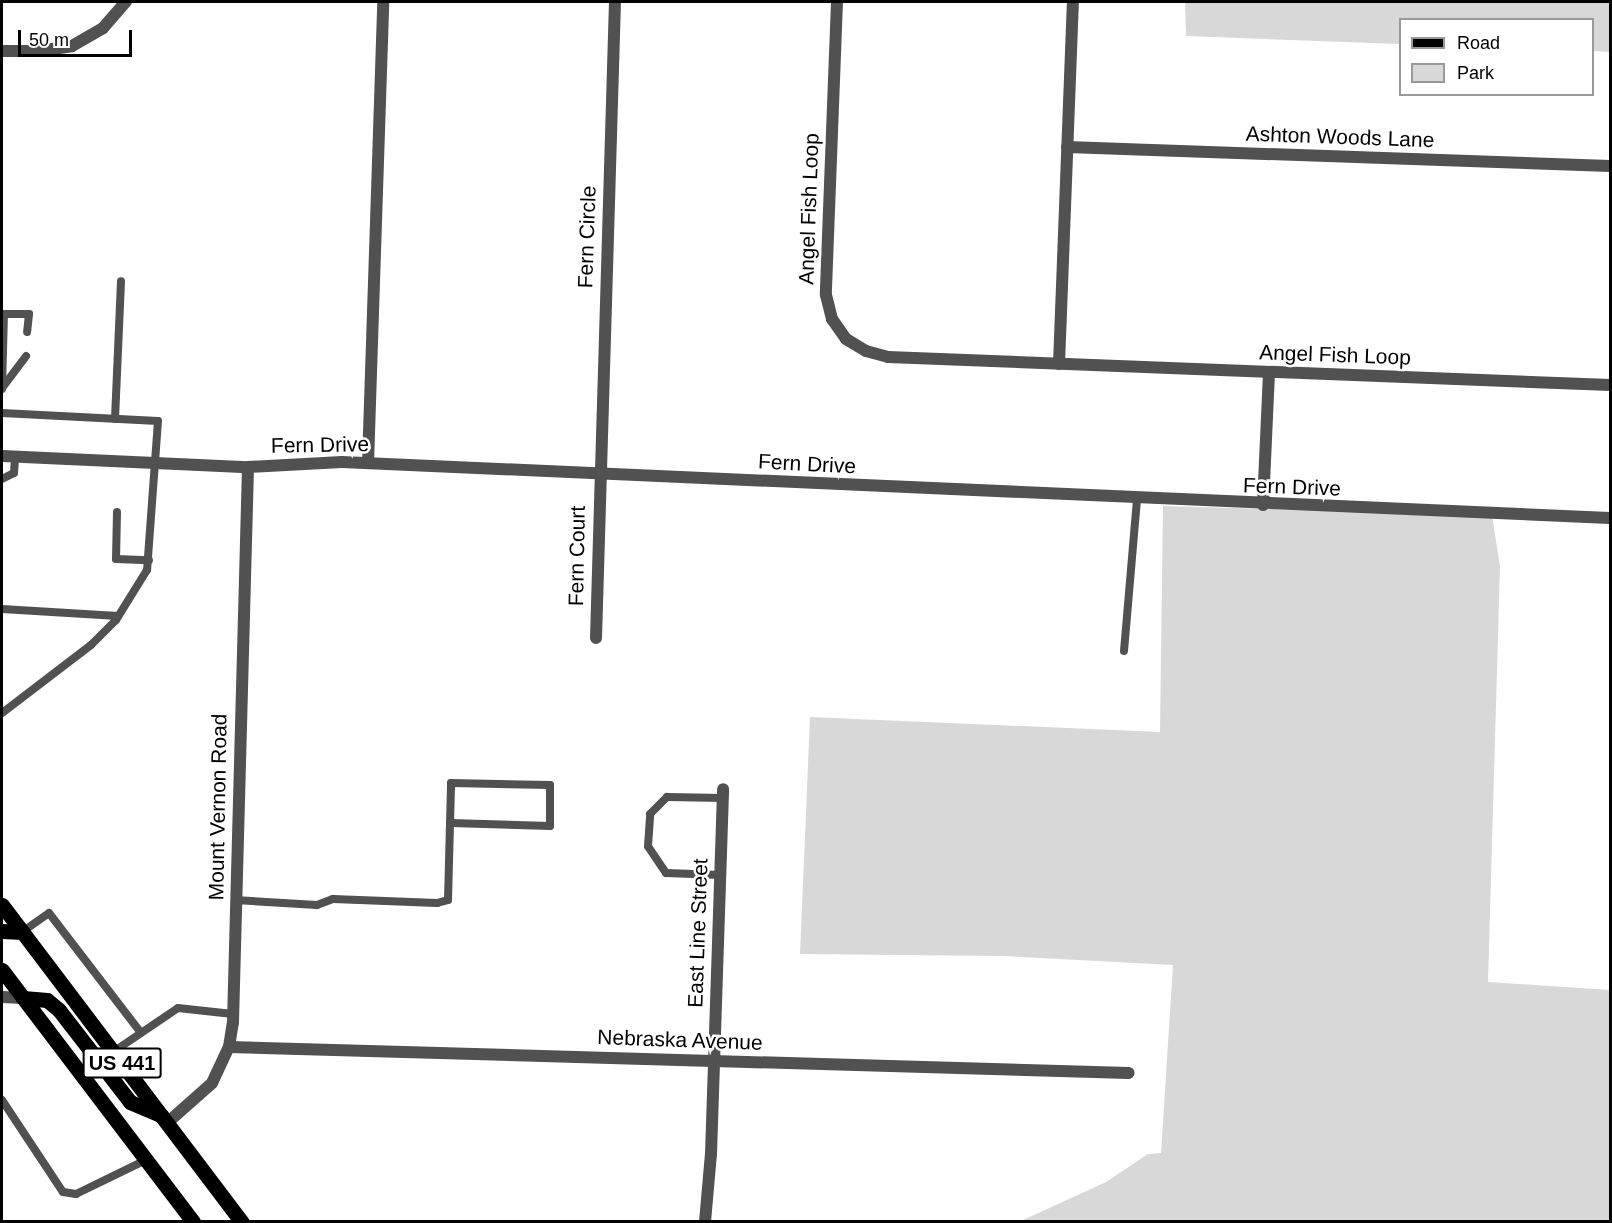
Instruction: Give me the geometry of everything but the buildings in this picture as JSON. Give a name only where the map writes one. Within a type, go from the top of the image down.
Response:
[{"type":"main road","name":"US 441","points":[[2,905],[242,1221]]},
{"type":"main road","points":[[2,931],[22,932]]},
{"type":"main road","name":"US 441","points":[[2,970],[193,1221]]},
{"type":"main road","points":[[23,998],[47,1000],[60,1010],[130,1102],[164,1119]]},
{"type":"street","points":[[2,51],[38,51],[72,46],[103,28],[126,2]]},
{"type":"street","points":[[368,463],[383,2]]},
{"type":"street","name":"Fern Circle","points":[[598,474],[615,2]]},
{"type":"street","name":"Angel Fish Loop","points":[[837,2],[826,295],[832,319],[846,339],[866,351],[888,357],[1611,386]]},
{"type":"street","points":[[1059,364],[1073,2]]},
{"type":"street","name":"Ashton Woods Lane","points":[[1067,147],[1611,166]]},
{"type":"street","points":[[1263,505],[1269,372]]},
{"type":"street","name":"Fern Drive","points":[[2,456],[248,467],[368,463],[1137,500],[1611,519]]},
{"type":"street","name":"Mount Vernon Road","points":[[164,1119],[212,1083],[229,1047],[233,1014],[248,467]]},
{"type":"street","name":"Fern Court","points":[[596,638],[598,474]]},
{"type":"street","name":"East Line Street","points":[[705,1221],[723,794]]},
{"type":"street","points":[[2,997],[23,998]]},
{"type":"street","name":"Nebraska Avenue","points":[[229,1047],[1130,1073]]},
{"type":"lane","points":[[115,419],[121,281]]},
{"type":"lane","points":[[2,391],[3,314],[28,314],[27,332]]},
{"type":"lane","points":[[2,391],[26,356]]},
{"type":"lane","points":[[2,413],[158,421],[157,464],[147,570],[118,616],[91,645],[2,713]]},
{"type":"lane","points":[[2,479],[14,472],[15,457]]},
{"type":"lane","points":[[1124,651],[1137,500]]},
{"type":"lane","points":[[117,512],[116,559],[149,560]]},
{"type":"lane","points":[[2,609],[118,616]]},
{"type":"lane","points":[[235,900],[317,905],[333,899],[437,903],[448,900],[451,783],[550,785],[550,826],[450,823]]},
{"type":"lane","points":[[720,875],[666,873],[648,846],[650,814],[667,796],[723,794]]},
{"type":"lane","points":[[22,932],[49,913],[141,1033]]},
{"type":"lane","points":[[113,1052],[178,1008],[233,1014]]},
{"type":"lane","points":[[2,1100],[63,1192],[76,1194],[146,1160]]},
{"type":"green space","points":[[1185,2],[1610,2],[1610,52],[1594,51],[1594,18],[1399,18],[1399,44],[1186,36]]},
{"type":"green space","points":[[1163,506],[1492,515],[1500,567],[1488,982],[1610,990],[1610,1221],[1021,1221],[1106,1182],[1148,1154],[1161,1153],[1173,965],[1004,956],[800,954],[810,717],[1160,732]]}]
